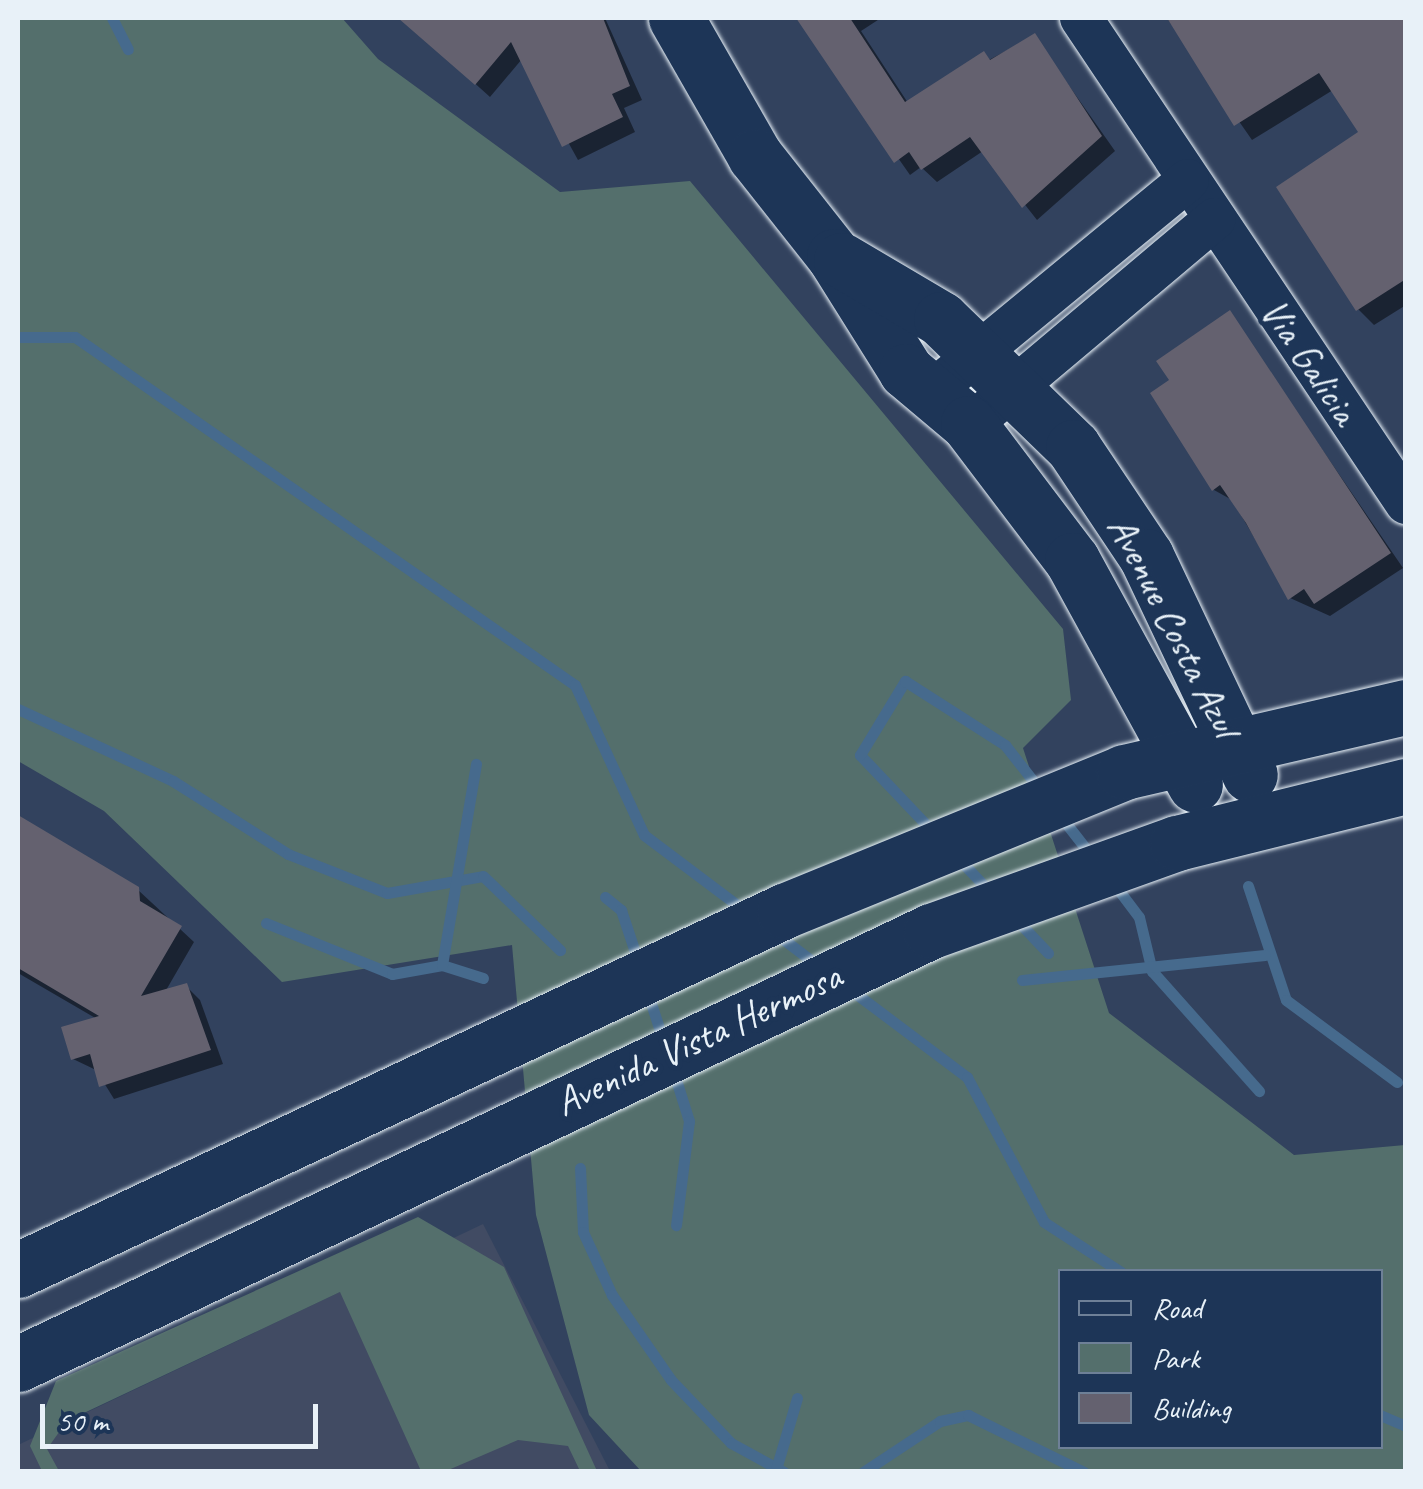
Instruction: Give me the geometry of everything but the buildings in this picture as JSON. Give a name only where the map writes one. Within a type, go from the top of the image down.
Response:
[{"type":"main road","name":"Avenue Costa Azul","points":[[676,18],[755,156],[834,256],[906,371],[949,407],[1072,560],[1154,763],[1224,830]]},
{"type":"main road","name":"Avenue Costa Azul","points":[[834,256],[979,352],[1073,448],[1146,556],[1236,744],[1224,830]]},
{"type":"main road","name":"Avenida Vista Hermosa","points":[[18,1270],[784,911],[1154,763],[1406,707]]},
{"type":"main road","name":"Avenida Vista Hermosa","points":[[18,1364],[502,1128],[931,932],[1224,830],[1406,786]]},
{"type":"street","name":"Via Galicia","points":[[1081,18],[1406,503]]},
{"type":"street","points":[[949,407],[979,352],[1188,180]]},
{"type":"street","points":[[949,407],[1016,391],[1215,219]]},
{"type":"shaded area","points":[[483,1224],[610,1471],[18,1472],[18,1445]]},
{"type":"green space","points":[[18,18],[342,18],[378,59],[560,192],[690,181],[1063,629],[1071,700],[1023,748],[1109,1013],[1294,1155],[1405,1145],[1405,1471],[641,1471],[589,1415],[536,1215],[512,945],[282,982],[104,811],[18,761]]},
{"type":"green space","points":[[418,1217],[504,1267],[597,1471],[580,1471],[568,1446],[518,1440],[446,1471],[421,1471],[340,1292],[67,1421],[47,1449],[59,1471],[42,1471],[30,1446],[56,1381]]},
{"type":"waterway","points":[[112,18],[128,49]]},
{"type":"waterway","points":[[18,337],[75,337],[575,685],[644,835],[744,910]]},
{"type":"waterway","points":[[935,834],[860,755],[905,681],[1005,745],[1041,791]]},
{"type":"waterway","points":[[18,709],[173,781],[288,854],[387,893],[483,876],[560,950]]},
{"type":"waterway","points":[[442,965],[476,764]]},
{"type":"waterway","points":[[1058,813],[1093,858]]},
{"type":"waterway","points":[[958,858],[990,892]]},
{"type":"waterway","points":[[1114,884],[1139,917],[1152,971],[1259,1091]]},
{"type":"waterway","points":[[1248,886],[1286,1000],[1397,1082]]},
{"type":"waterway","points":[[605,897],[621,910],[639,964]]},
{"type":"waterway","points":[[1013,916],[1048,953]]},
{"type":"waterway","points":[[266,923],[392,974],[442,965],[483,978]]},
{"type":"waterway","points":[[775,933],[820,967]]},
{"type":"waterway","points":[[1022,980],[1265,955]]},
{"type":"waterway","points":[[847,987],[967,1077],[1044,1222],[1116,1269]]},
{"type":"waterway","points":[[647,991],[663,1040]]},
{"type":"waterway","points":[[672,1067],[689,1121],[676,1225]]},
{"type":"waterway","points":[[580,1168],[583,1232],[612,1295],[671,1380],[731,1443],[784,1472]]},
{"type":"waterway","points":[[776,1469],[797,1398]]},
{"type":"waterway","points":[[863,1472],[940,1421],[968,1415],[1084,1472]]},
{"type":"waterway","points":[[1383,1416],[1406,1426]]}]
